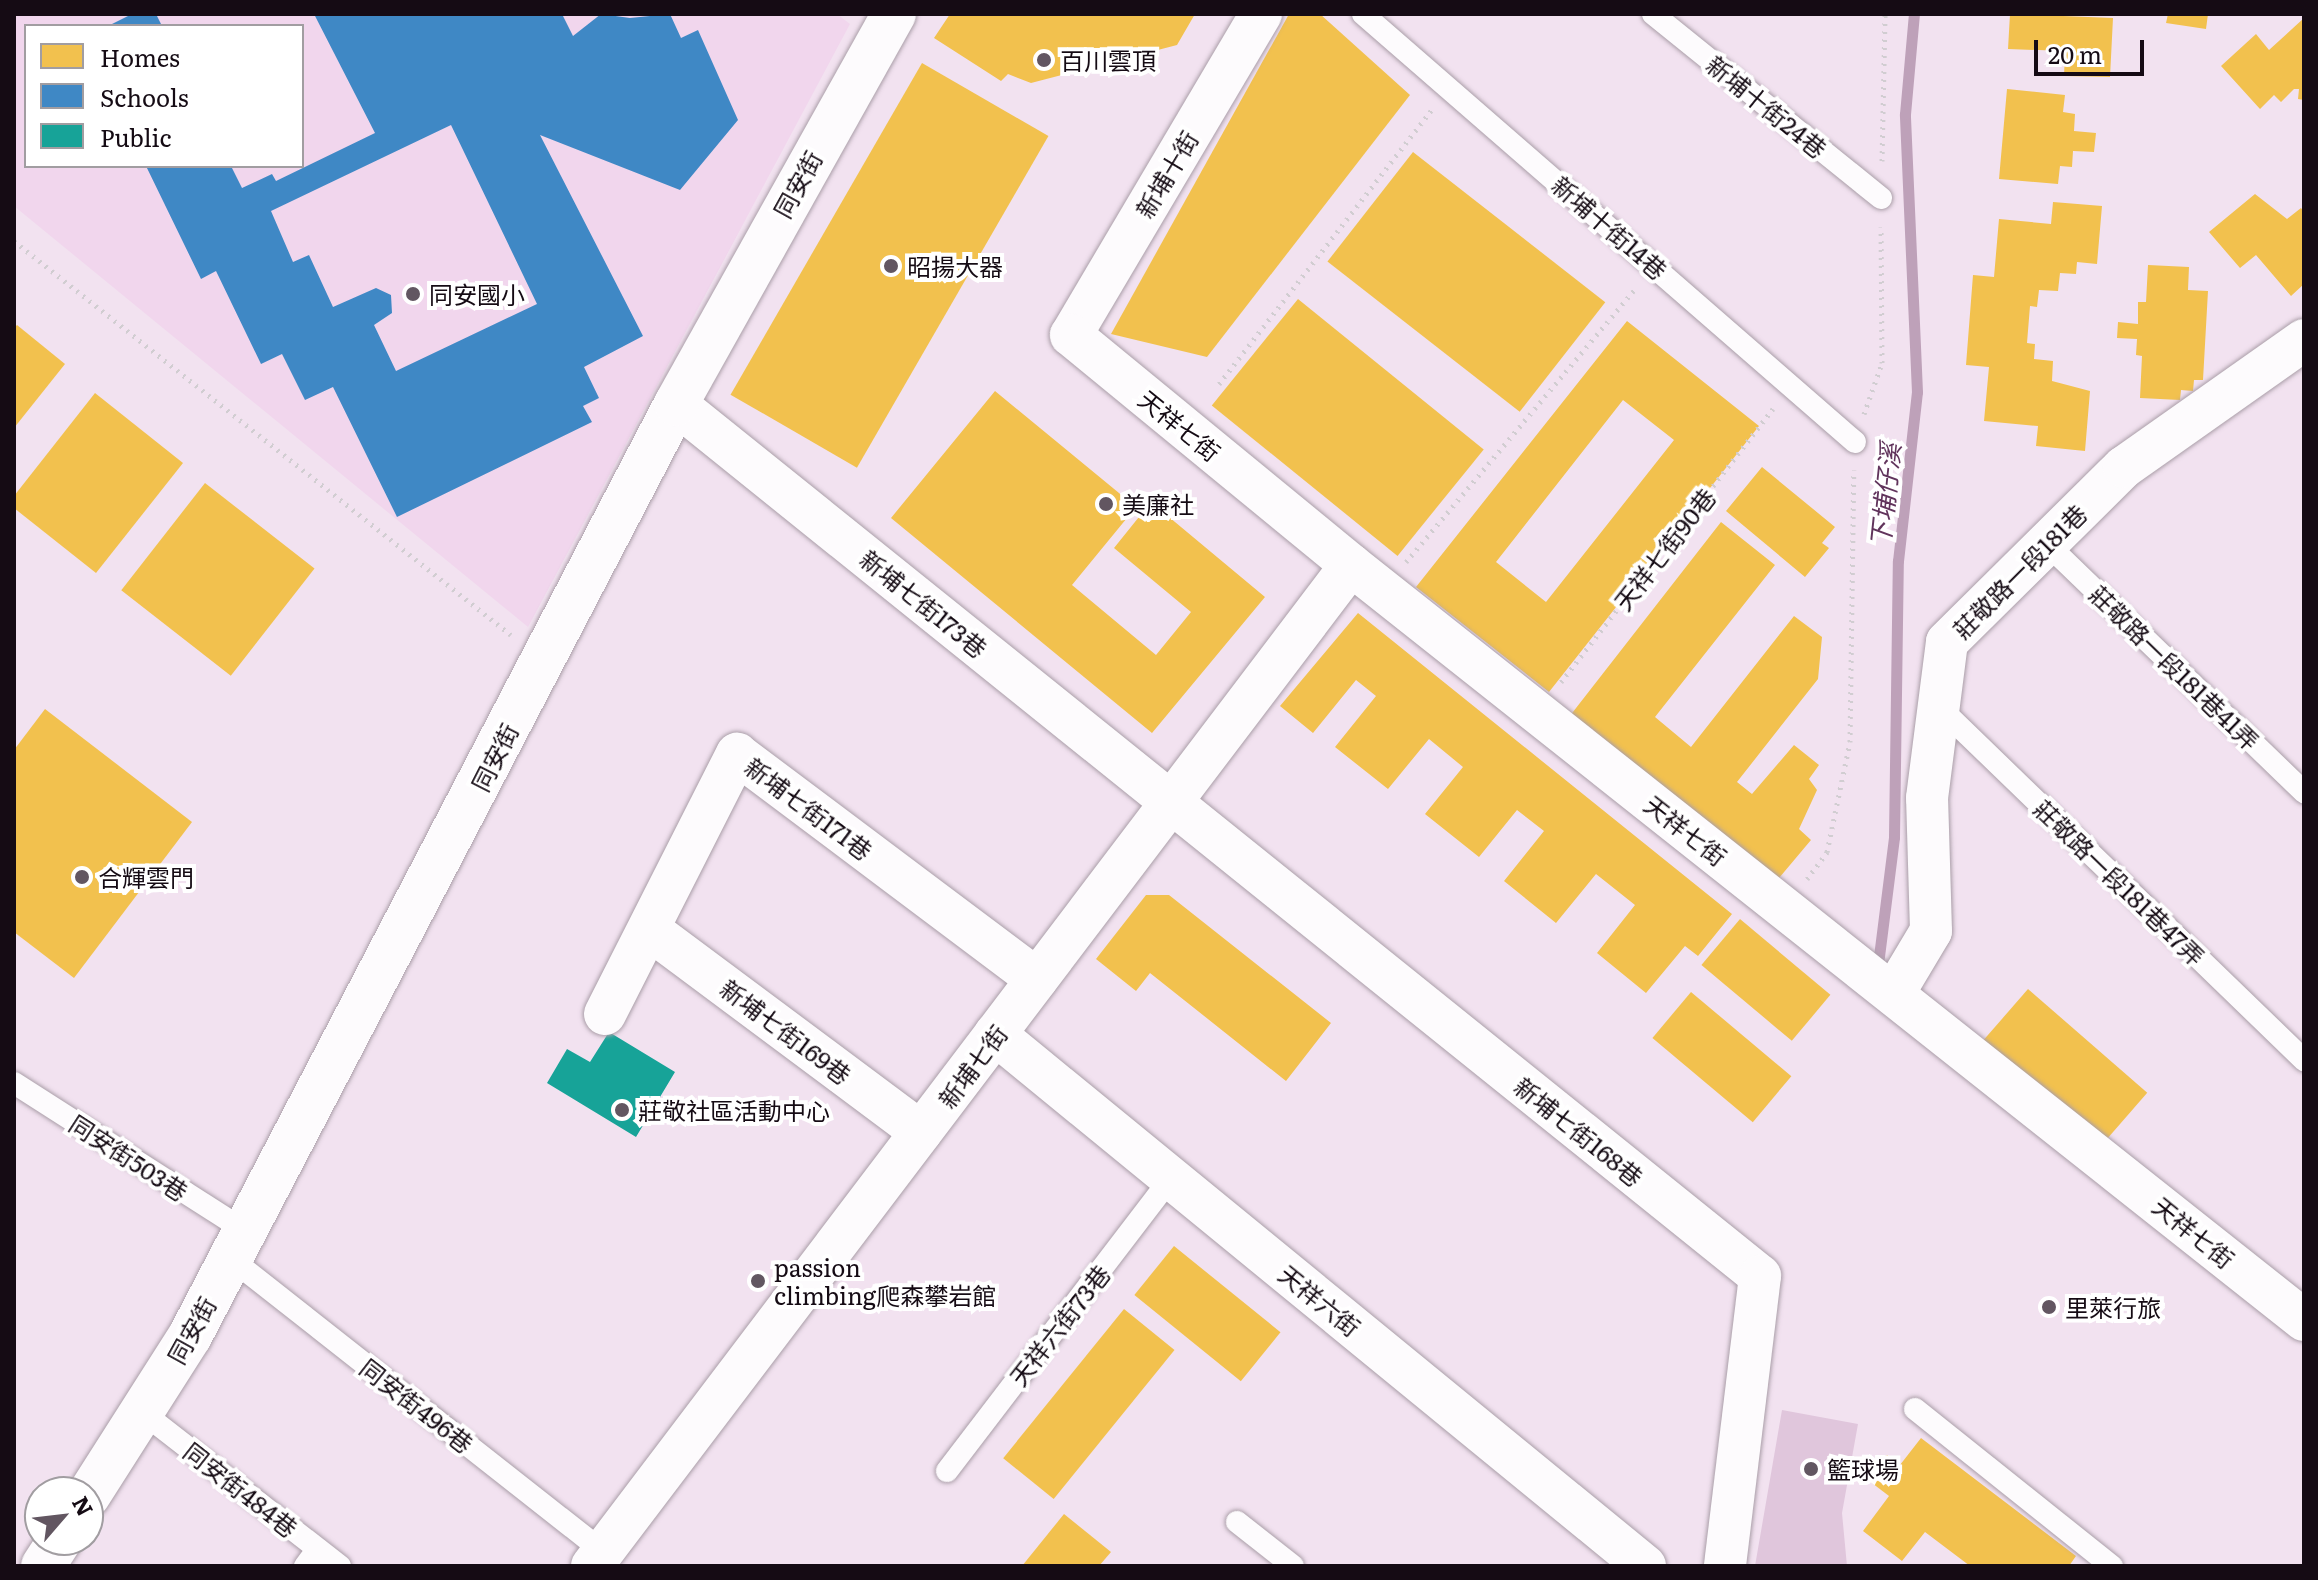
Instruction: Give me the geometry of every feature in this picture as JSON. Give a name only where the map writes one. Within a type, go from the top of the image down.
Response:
[{"type":"street","name":"同安街","points":[[101,1476],[142,1412],[238,1245],[676,404],[894,14]]},
{"type":"street","name":"新埔十街","points":[[1071,335],[1261,14]]},
{"type":"street","name":"天祥七街","points":[[1071,335],[1537,713],[2304,1320]]},
{"type":"street","name":"莊敬路一段181巷","points":[[1879,981],[1931,931],[1927,798],[1947,642],[2124,467],[2304,340]]},
{"type":"street","name":"新埔七街173巷","points":[[676,404],[1171,803]]},
{"type":"street","name":"新埔七街","points":[[598,1559],[1171,803],[1367,577]]},
{"type":"street","name":"新埔七街171巷","points":[[605,1014],[737,754],[1037,979]]},
{"type":"street","name":"新埔七街168巷","points":[[1171,803],[1760,1276],[1725,1566]]},
{"type":"street","name":"新埔七街169巷","points":[[650,930],[921,1132]]},
{"type":"street","name":"天祥六街","points":[[995,1034],[1645,1566]]},
{"type":"lane","name":"新埔十街14巷","points":[[1363,14],[1855,442]]},
{"type":"lane","name":"新埔十街24巷","points":[[1653,14],[1881,198]]},
{"type":"lane","name":"莊敬路一段181巷41弄","points":[[2046,543],[2304,792]]},
{"type":"lane","name":"莊敬路一段181巷47弄","points":[[1937,704],[2304,1060]]},
{"type":"lane","name":"同安街503巷","points":[[14,1083],[238,1245]]},
{"type":"lane","name":"天祥六街73巷","points":[[947,1471],[1171,1178]]},
{"type":"lane","name":"同安街496巷","points":[[238,1245],[598,1559]]},
{"type":"lane","points":[[1915,1409],[2112,1566]]},
{"type":"lane","name":"同安街484巷","points":[[142,1412],[312,1557],[340,1566]]},
{"type":"lane","points":[[1237,1522],[1293,1566]]},
{"type":"path","points":[[1219,384],[1450,87]]},
{"type":"path","points":[[14,241],[543,661]]},
{"type":"path","points":[[1367,577],[1654,265]]},
{"type":"path","name":"天祥七街90巷","points":[[1537,713],[1791,386]]},
{"type":"shaded area","name":"同安國小","points":[[14,14],[837,14],[850,24],[528,627],[14,206]]},
{"type":"shaded area","name":"籃球場","points":[[1782,1410],[1858,1424],[1842,1513],[1847,1566],[1755,1566]]},
{"type":"building: Homes","name":"百川雲頂","points":[[950,14],[1195,14],[1177,45],[1031,83],[1008,74],[1001,81],[934,38]]},
{"type":"building: Homes","points":[[1289,14],[1320,14],[1410,95],[1207,357],[1111,334]]},
{"type":"building: Homes","points":[[2010,14],[2113,18],[2110,77],[2064,76],[2065,51],[2008,49]]},
{"type":"building: Homes","points":[[2168,14],[2208,14],[2206,29],[2166,23]]},
{"type":"building: Homes","points":[[2304,18],[2304,100],[2298,99],[2299,89],[2294,89],[2281,102],[2274,95],[2260,109],[2221,66],[2256,34],[2269,50]]},
{"type":"building: Homes","name":"昭揚大器","points":[[922,63],[1048,136],[857,468],[730,395]]},
{"type":"building: Homes","points":[[2007,89],[2065,95],[2063,112],[2075,114],[2074,131],[2096,133],[2094,152],[2073,151],[2072,167],[2060,166],[2058,184],[1999,179]]},
{"type":"building: Homes","points":[[1413,152],[1605,302],[1520,412],[1327,262]]},
{"type":"building: Homes","points":[[2255,194],[2287,219],[2301,208],[2304,212],[2304,284],[2291,296],[2256,255],[2240,268],[2209,232]]},
{"type":"building: Homes","points":[[2053,202],[2102,206],[2097,264],[2077,262],[2076,274],[2060,273],[2058,291],[2039,290],[2037,307],[2030,306],[2027,343],[2035,344],[2034,359],[2053,361],[2052,381],[2090,391],[2085,451],[2036,446],[2038,426],[1984,421],[1989,367],[1966,365],[1973,275],[1994,277],[1999,219],[2051,224]]},
{"type":"building: Homes","points":[[2148,265],[2189,267],[2188,290],[2208,291],[2203,380],[2194,380],[2193,391],[2181,390],[2180,400],[2140,398],[2142,356],[2136,355],[2137,339],[2117,338],[2118,322],[2138,324],[2138,302],[2146,302]]},
{"type":"building: Homes","points":[[1298,299],[1484,449],[1398,556],[1212,405]]},
{"type":"building: Homes","points":[[1627,321],[1759,426],[1549,692],[1416,587]],"holes":[[[1623,400],[1674,440],[1546,602],[1496,562]]]},
{"type":"building: Homes","points":[[17,325],[65,364],[14,428],[14,328]]},
{"type":"building: Homes","points":[[995,391],[1136,507],[1072,585],[1156,655],[1191,612],[1114,548],[1151,502],[1265,597],[1152,733],[891,518]]},
{"type":"building: Homes","points":[[95,393],[183,463],[96,573],[14,508],[14,496]]},
{"type":"building: Homes","points":[[1762,467],[1835,527],[1822,543],[1829,548],[1805,577],[1726,511]]},
{"type":"building: Homes","points":[[205,483],[315,569],[231,676],[121,590]]},
{"type":"building: Homes","points":[[1721,522],[1775,565],[1655,717],[1691,747],[1794,616],[1822,637],[1818,679],[1737,782],[1752,794],[1794,745],[1819,765],[1809,779],[1817,790],[1799,829],[1811,840],[1769,890],[1562,726]]},
{"type":"building: Homes","points":[[1358,613],[1732,914],[1698,956],[1685,946],[1646,993],[1597,953],[1635,905],[1596,874],[1556,923],[1504,881],[1544,831],[1517,810],[1479,857],[1425,814],[1463,767],[1429,739],[1388,789],[1335,747],[1376,696],[1356,680],[1313,733],[1280,706]]},
{"type":"building: Homes","name":"合輝雲門","points":[[45,709],[192,822],[74,978],[14,932],[14,750]]},
{"type":"building: Homes","points":[[1146,895],[1169,895],[1331,1023],[1286,1081],[1150,973],[1136,991],[1096,959]]},
{"type":"building: Homes","points":[[1740,919],[1830,995],[1792,1041],[1701,965]]},
{"type":"building: Homes","points":[[2028,989],[2147,1093],[2100,1147],[1981,1043]]},
{"type":"building: Homes","points":[[1691,992],[1791,1076],[1753,1122],[1652,1038]]},
{"type":"building: Homes","points":[[1174,1246],[1280,1332],[1241,1381],[1134,1295]]},
{"type":"building: Homes","points":[[1124,1309],[1175,1350],[1054,1499],[1003,1458]]},
{"type":"building: Homes","points":[[1921,1438],[2076,1556],[2069,1566],[1970,1566],[1925,1532],[1902,1561],[1863,1531],[1889,1496],[1868,1480],[1887,1455],[1900,1465]]},
{"type":"building: Homes","points":[[1064,1514],[1111,1552],[1099,1566],[1022,1566]]},
{"type":"building: Schools","points":[[132,14],[156,14],[161,24],[112,24]]},
{"type":"building: Schools","points":[[314,14],[562,14],[573,36],[601,14],[630,18],[670,14],[681,38],[698,30],[738,120],[680,190],[540,135],[643,336],[584,367],[599,398],[583,406],[592,422],[397,517],[333,387],[305,400],[282,354],[261,364],[216,271],[201,279],[147,168],[232,168],[242,188],[272,174],[276,181],[375,133]],"holes":[[[451,125],[537,304],[396,371],[374,325],[392,313],[391,295],[376,288],[333,307],[309,255],[293,262],[271,211]]]},
{"type":"building: Public","name":"莊敬社區活動中心","points":[[609,1032],[675,1072],[636,1137],[547,1083],[567,1049],[590,1062]]},
{"type":"waterway","name":"下埔仔溪","points":[[1877,972],[1894,837],[1898,561],[1917,392],[1905,114],[1914,14]]},
{"type":"place","name":"百川雲頂","points":[[1044,60]]},
{"type":"place","name":"昭揚大器","points":[[891,266]]},
{"type":"place","name":"同安國小","points":[[413,294]]},
{"type":"place","name":"美廉社","points":[[1106,504]]},
{"type":"place","name":"合輝雲門","points":[[82,877]]},
{"type":"place","name":"莊敬社區活動中心","points":[[622,1110]]},
{"type":"place","name":"passion climbing爬森攀岩館","points":[[758,1281]]},
{"type":"place","name":"里萊行旅","points":[[2049,1307]]},
{"type":"place","name":"籃球場","points":[[1811,1469]]}]
